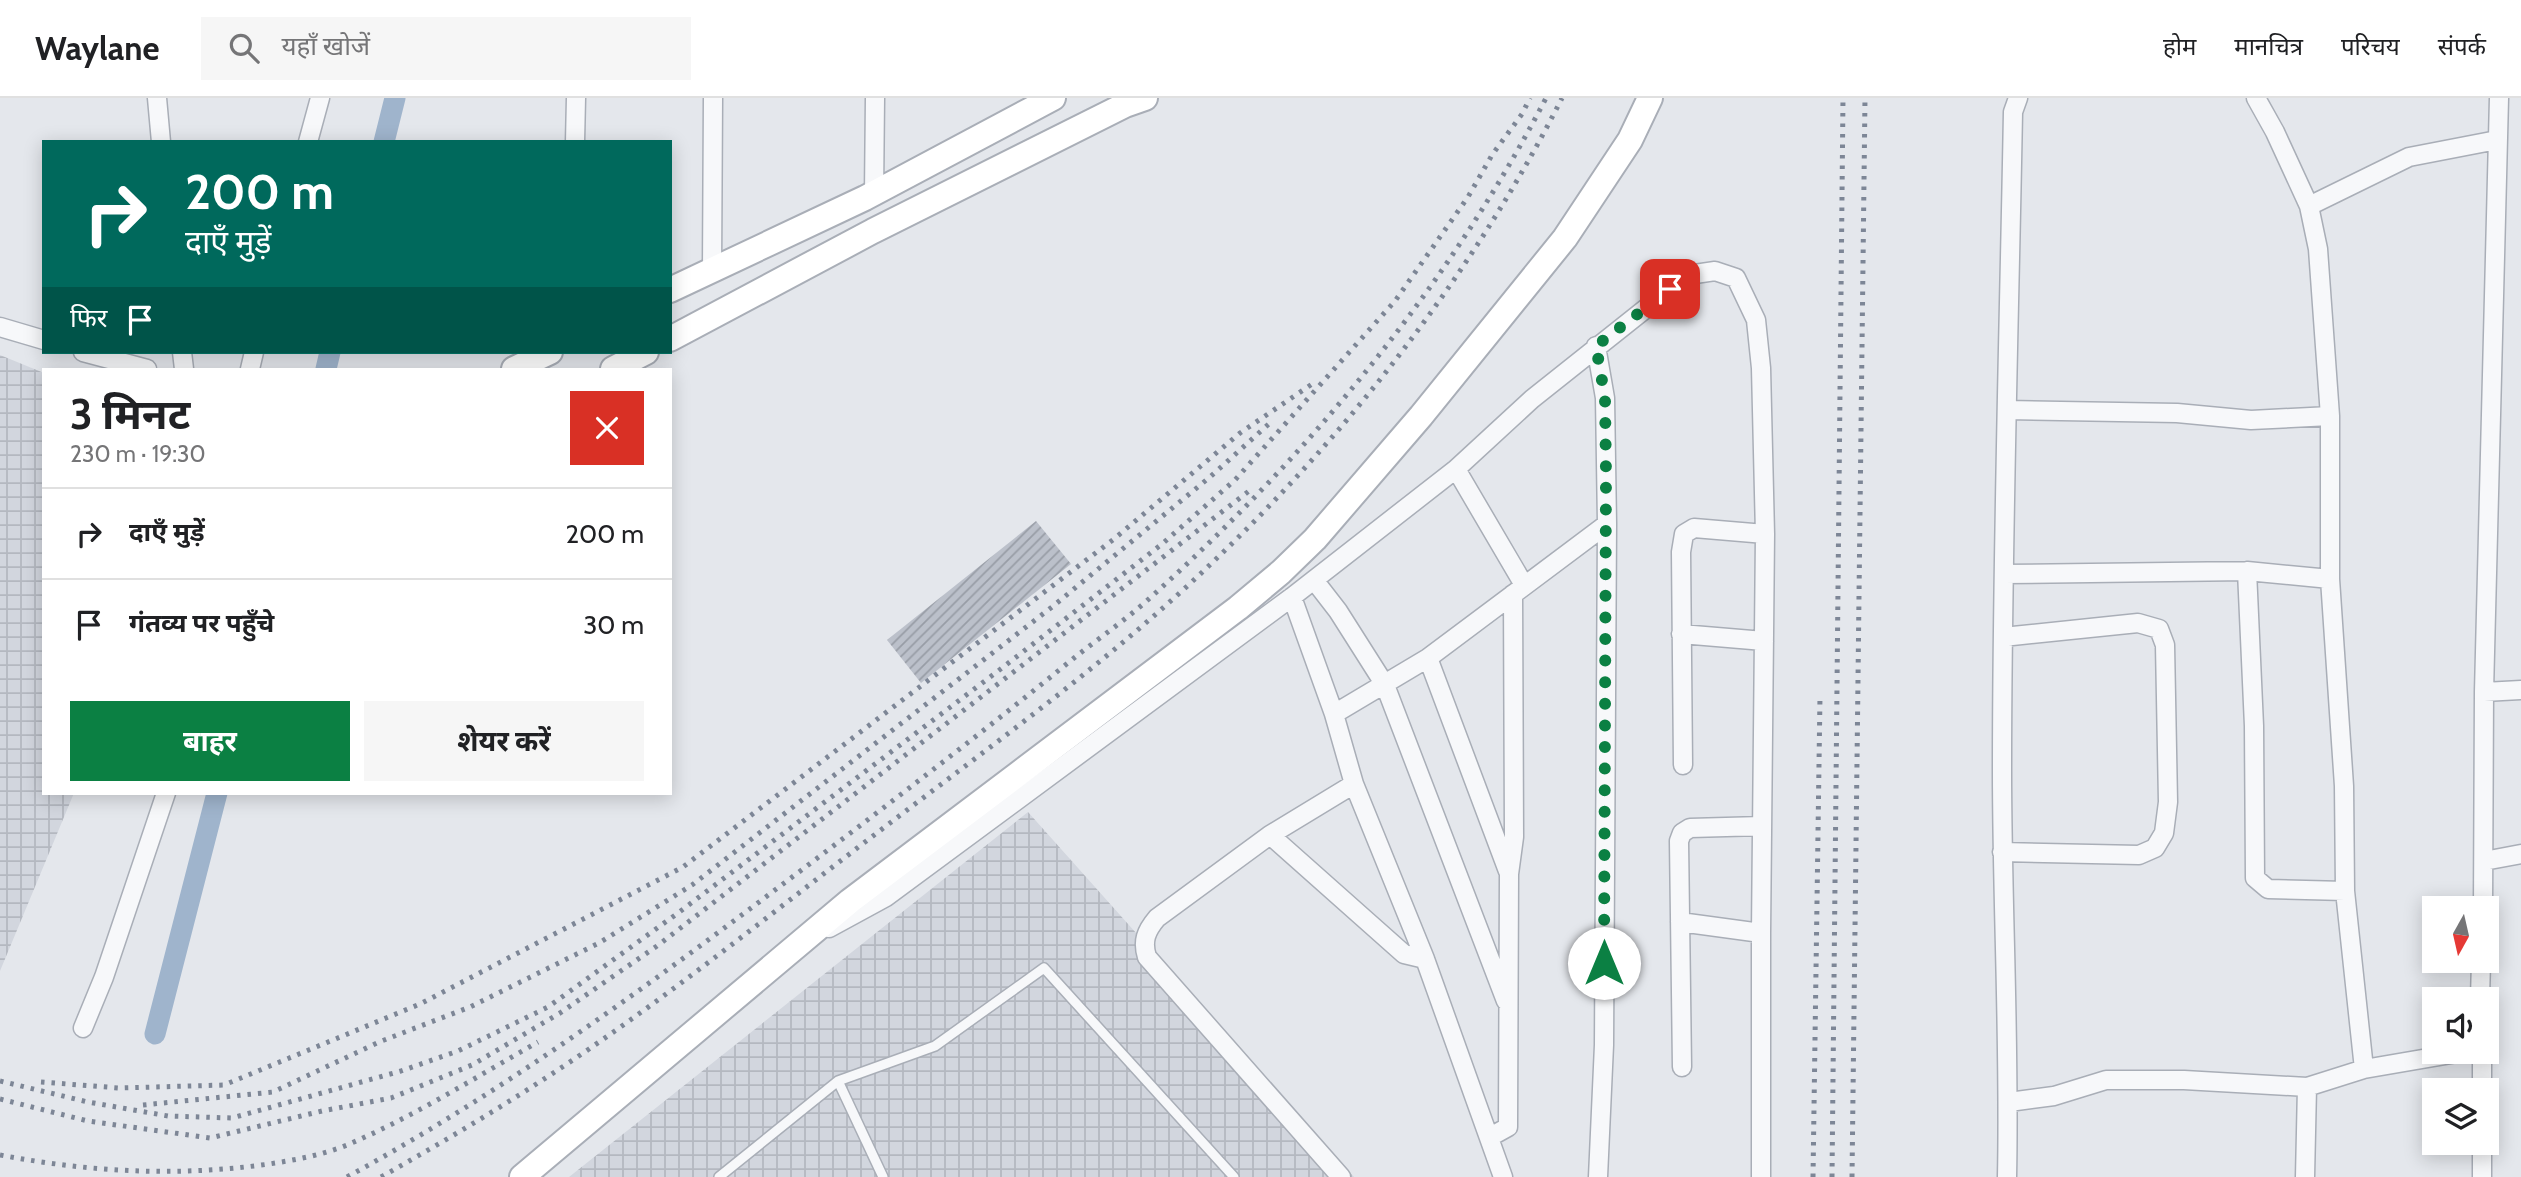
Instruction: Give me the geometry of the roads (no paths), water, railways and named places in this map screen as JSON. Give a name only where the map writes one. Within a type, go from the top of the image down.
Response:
[{"type":"street","points":[[157,98],[161,140]]},
{"type":"street","points":[[309,140],[320,98]]},
{"type":"street","points":[[575,140],[576,98]]},
{"type":"street","points":[[712,269],[713,98]]},
{"type":"street","points":[[874,194],[875,98]]},
{"type":"street","points":[[672,289],[874,194],[1052,98]]},
{"type":"street","points":[[672,338],[873,231],[1125,105],[1145,98]]},
{"type":"street","points":[[522,1177],[850,901],[1238,608],[1281,572],[1315,539],[1421,416],[1565,238],[1630,140],[1650,98]]},
{"type":"street","points":[[2007,1177],[2009,1102],[2002,852],[2003,637],[2013,112],[2018,98]]},
{"type":"street","points":[[2256,98],[2309,206],[2318,249],[2330,416],[2330,579],[2344,786],[2344,891],[2364,1069]]},
{"type":"street","points":[[2483,896],[2484,692],[2499,98]]},
{"type":"street","points":[[2309,206],[2409,157],[2497,139]]},
{"type":"street","points":[[799,944],[886,897],[1314,580],[1456,469],[1532,399],[1688,275],[1715,271],[1736,278],[1756,320],[1761,368],[1765,534],[1761,933],[1762,1177]]},
{"type":"street","points":[[0,327],[42,339]]},
{"type":"street","points":[[1596,346],[1605,398],[1607,524],[1604,1045],[1598,1177]]},
{"type":"street","points":[[90,354],[142,368]]},
{"type":"street","points":[[516,368],[546,354]]},
{"type":"street","points":[[615,368],[642,354]]},
{"type":"street","points":[[2007,410],[2177,413],[2251,420],[2330,416]]},
{"type":"street","points":[[1456,469],[1518,589],[1514,837],[1509,874],[1508,1126],[1490,1137]]},
{"type":"street","points":[[1334,714],[1427,658],[1607,524]]},
{"type":"street","points":[[1682,765],[1681,552],[1684,534],[1694,528],[1765,534]]},
{"type":"street","points":[[2004,574],[2247,571],[2330,579]]},
{"type":"street","points":[[2247,571],[2254,726],[2255,878],[2268,889],[2344,891]]},
{"type":"street","points":[[1314,580],[1338,611],[1385,685],[1509,1010]]},
{"type":"street","points":[[1292,597],[1334,714],[1354,784],[1425,959],[1503,1177]]},
{"type":"street","points":[[2002,852],[2139,855],[2155,848],[2164,833],[2168,802],[2165,645],[2159,629],[2138,622],[2003,637]]},
{"type":"street","points":[[1681,634],[1764,641]]},
{"type":"street","points":[[1427,658],[1509,874]]},
{"type":"street","points":[[2484,692],[2521,690]]},
{"type":"street","points":[[1341,1177],[1147,957],[1144,947],[1145,936],[1157,918],[1270,835],[1354,784]]},
{"type":"street","points":[[83,1028],[104,977],[165,795]]},
{"type":"street","points":[[1682,1067],[1679,841],[1682,832],[1690,828],[1762,826]]},
{"type":"street","points":[[1270,835],[1404,954],[1425,959]]},
{"type":"street","points":[[2484,860],[2521,854]]},
{"type":"street","points":[[1681,922],[1761,933]]},
{"type":"street","points":[[2009,1102],[2054,1096],[2106,1080],[2184,1080],[2307,1087],[2364,1069],[2422,1059]]},
{"type":"street","points":[[2305,1177],[2307,1087]]},
{"type":"street","points":[[2482,1155],[2483,1177]]},
{"type":"lane","points":[[719,1177],[838,1081],[936,1046],[1044,968],[1234,1177]]},
{"type":"lane","points":[[838,1081],[883,1177]]},
{"type":"waterway","points":[[384,140],[395,98]]},
{"type":"waterway","points":[[326,368],[330,354]]},
{"type":"waterway","points":[[155,1034],[216,795]]},
{"type":"railway","points":[[0,1081],[88,1102],[168,1116],[232,1118],[401,1071],[458,1051],[548,1007],[678,913],[1002,668],[1162,544],[1235,480],[1395,301],[1468,197],[1530,98]]},
{"type":"railway","points":[[347,1177],[473,1103],[653,981],[921,779],[1151,597],[1266,486],[1320,427],[1371,365],[1420,302],[1465,236],[1546,98]]},
{"type":"railway","points":[[381,1177],[538,1083],[660,998],[1047,703],[1177,596],[1268,508],[1317,455],[1409,343],[1491,223],[1562,98]]},
{"type":"railway","points":[[1832,1177],[1843,98]]},
{"type":"railway","points":[[1852,1177],[1865,98]]},
{"type":"railway","points":[[41,1082],[119,1088],[224,1085],[420,1004],[683,867],[1114,539],[1240,433],[1315,382]]},
{"type":"railway","points":[[143,1105],[273,1092],[379,1042],[470,1007],[599,943],[692,885],[1052,607],[1210,477],[1271,422]]},
{"type":"railway","points":[[0,1099],[88,1121],[210,1138],[322,1111],[391,1098],[472,1065],[560,1013],[657,946],[1249,491]]},
{"type":"railway","points":[[1813,1177],[1820,696]]},
{"type":"railway","points":[[0,1155],[134,1171],[235,1168],[299,1159],[338,1149],[372,1134],[538,1042]]}]
